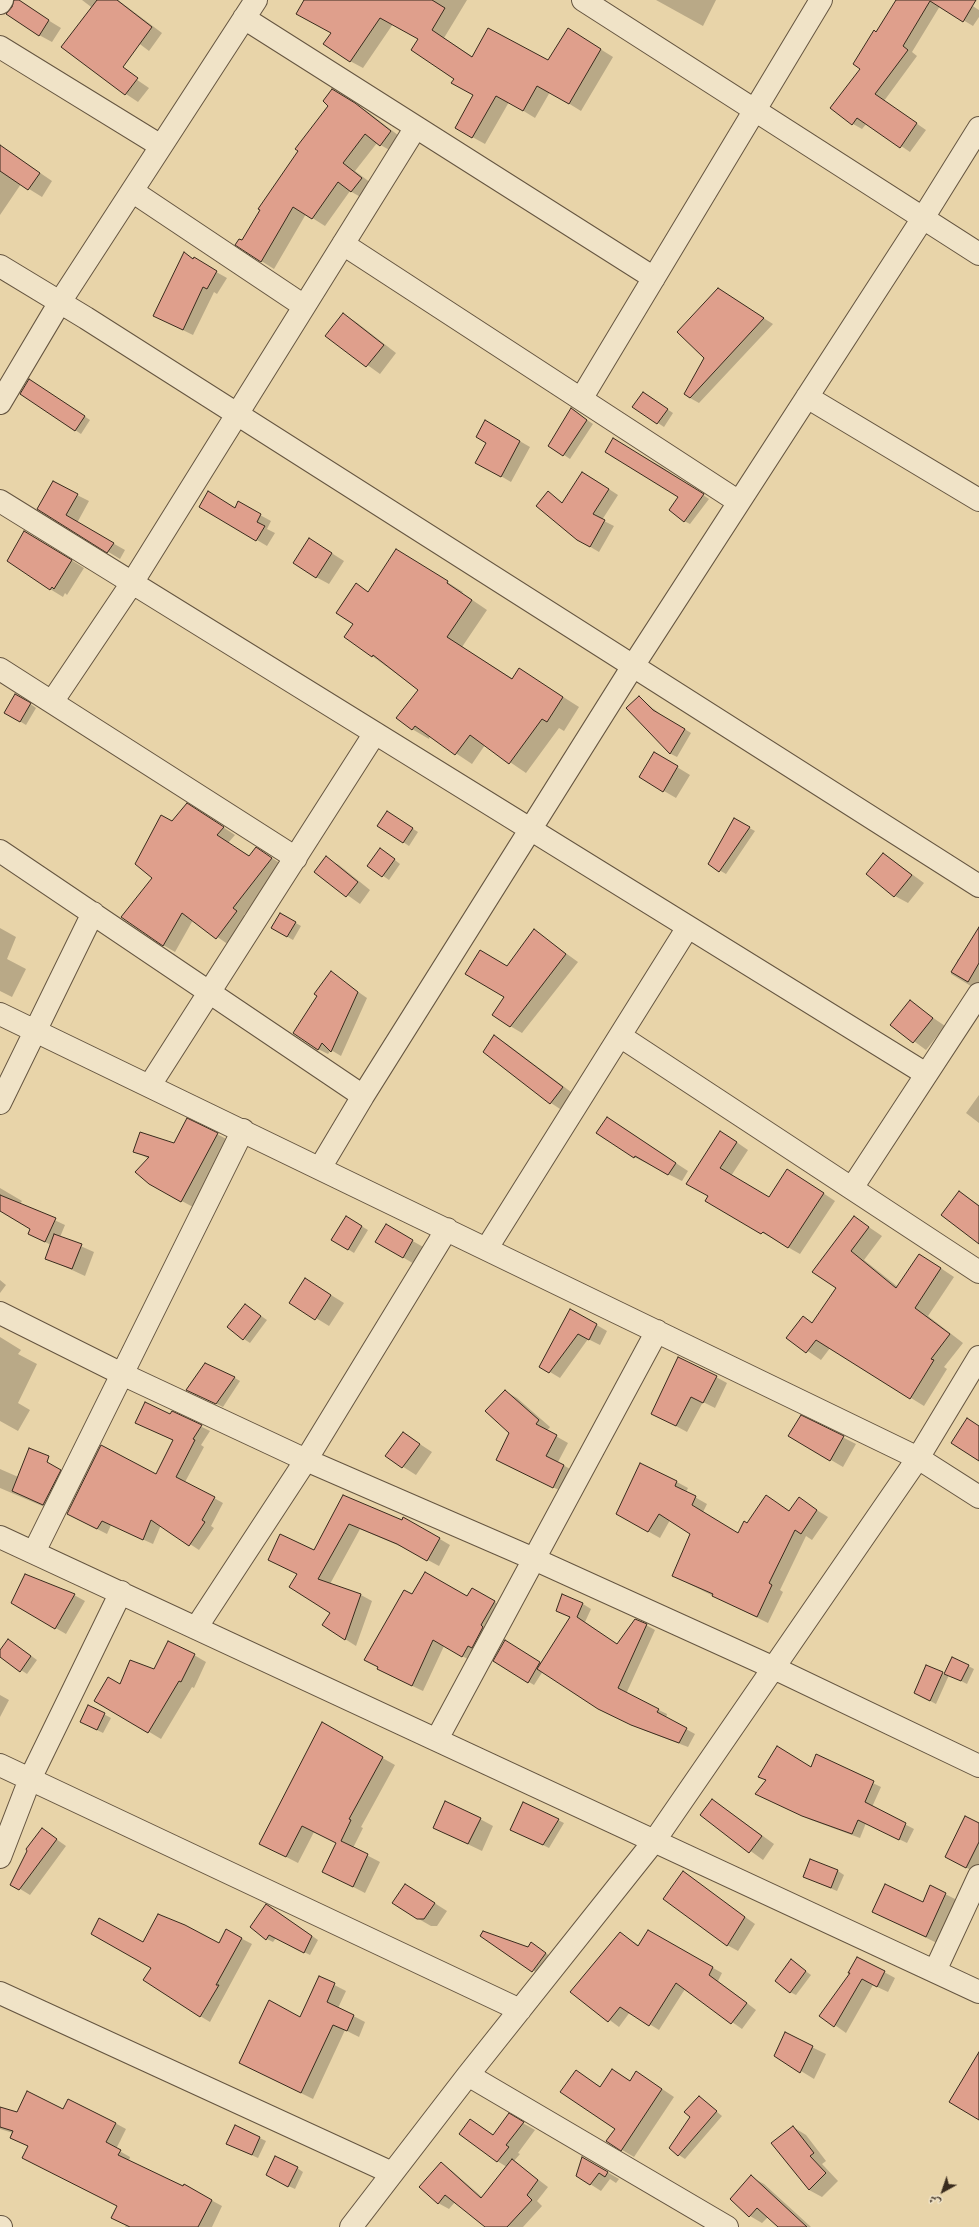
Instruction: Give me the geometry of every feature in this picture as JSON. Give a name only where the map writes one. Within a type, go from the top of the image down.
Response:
[{"type":"street","points":[[0,403],[60,302],[256,0]]},
{"type":"street","points":[[583,0],[979,254]]},
{"type":"street","points":[[582,399],[821,0]]},
{"type":"street","points":[[244,18],[654,278]]},
{"type":"street","points":[[0,47],[162,146]]},
{"type":"street","points":[[52,702],[132,583],[416,127]]},
{"type":"street","points":[[320,1168],[363,1096],[633,666],[923,218],[979,128]]},
{"type":"street","points":[[132,192],[304,306]]},
{"type":"street","points":[[343,244],[739,502]]},
{"type":"street","points":[[0,266],[237,413],[979,886]]},
{"type":"street","points":[[807,397],[979,500]]},
{"type":"street","points":[[0,501],[926,1074]]},
{"type":"street","points":[[0,669],[296,858]]},
{"type":"street","points":[[150,1085],[376,733]]},
{"type":"street","points":[[0,851],[363,1096]]},
{"type":"street","points":[[0,1103],[93,914]]},
{"type":"street","points":[[487,1248],[688,927]]},
{"type":"street","points":[[852,1188],[979,994]]},
{"type":"street","points":[[0,1014],[150,1085],[918,1458],[979,1497]]},
{"type":"street","points":[[620,1036],[979,1272]]},
{"type":"street","points":[[34,1552],[243,1130]]},
{"type":"street","points":[[196,1628],[306,1460],[447,1229]]},
{"type":"street","points":[[0,1313],[122,1374],[306,1460],[534,1559],[774,1668],[979,1766]]},
{"type":"street","points":[[437,1739],[657,1331]]},
{"type":"street","points":[[350,2227],[468,2075],[656,1840],[918,1458],[979,1357]]},
{"type":"street","points":[[0,1537],[656,1840],[979,1992]]},
{"type":"street","points":[[0,1857],[30,1779],[121,1592]]},
{"type":"street","points":[[0,1765],[520,2010]]},
{"type":"street","points":[[935,1971],[979,1876]]},
{"type":"street","points":[[0,1993],[392,2173]]},
{"type":"street","points":[[468,2075],[727,2227]]},
{"type":"building","points":[[14,0],[19,0],[49,20],[39,36],[6,14],[12,7]]},
{"type":"building","points":[[97,0],[117,0],[152,27],[123,67],[138,78],[125,95],[61,47]]},
{"type":"building","points":[[304,0],[432,0],[445,8],[432,30],[472,57],[488,28],[548,60],[568,28],[601,49],[569,104],[537,86],[523,111],[496,96],[472,138],[455,128],[473,95],[451,83],[454,79],[411,50],[418,39],[380,18],[350,62],[323,44],[331,33],[296,14]]},
{"type":"building","points":[[896,0],[976,0],[963,22],[930,1],[903,46],[908,50],[875,94],[917,123],[900,148],[857,118],[852,125],[830,108],[860,69],[853,64],[874,30],[876,32]]},
{"type":"building","points":[[332,89],[355,103],[391,131],[380,146],[365,134],[343,163],[362,178],[351,192],[338,182],[312,219],[293,207],[261,262],[235,245],[239,239],[242,240],[260,210],[258,209],[298,151],[295,149],[328,106],[323,101]]},
{"type":"building","points":[[0,145],[40,173],[28,190],[0,171]]},
{"type":"building","points":[[184,252],[193,259],[194,257],[217,271],[207,289],[203,287],[183,330],[153,316]]},
{"type":"building","points":[[718,288],[764,318],[690,398],[684,394],[704,358],[677,332]]},
{"type":"building","points":[[343,313],[384,345],[366,367],[325,336]]},
{"type":"building","points":[[29,379],[85,416],[75,431],[20,394]]},
{"type":"building","points":[[643,392],[668,409],[657,424],[632,407]]},
{"type":"building","points":[[571,408],[587,420],[563,456],[548,446]]},
{"type":"building","points":[[485,420],[520,441],[501,477],[475,463],[486,443],[476,437]]},
{"type":"building","points":[[613,438],[704,494],[684,522],[669,510],[678,497],[605,452]]},
{"type":"building","points":[[582,472],[609,489],[593,514],[605,520],[590,547],[577,540],[536,506],[548,491],[562,503]]},
{"type":"building","points":[[53,481],[78,494],[66,515],[114,543],[107,553],[37,509]]},
{"type":"building","points":[[208,491],[235,508],[238,501],[261,514],[257,522],[265,526],[256,541],[199,507]]},
{"type":"building","points":[[24,531],[72,560],[54,589],[52,587],[50,590],[7,561]]},
{"type":"building","points":[[309,538],[332,553],[316,578],[293,563]]},
{"type":"building","points":[[396,549],[448,581],[447,583],[472,600],[447,637],[512,679],[519,668],[563,697],[547,722],[542,719],[509,764],[470,735],[455,755],[415,726],[412,730],[396,718],[418,690],[373,655],[372,657],[344,637],[353,624],[336,613],[356,583],[368,592]]},
{"type":"building","points":[[15,694],[31,703],[20,722],[4,713]]},
{"type":"building","points":[[639,696],[653,710],[685,729],[670,754],[626,708]]},
{"type":"building","points":[[654,752],[678,766],[663,792],[639,777]]},
{"type":"building","points":[[187,803],[224,827],[217,835],[249,856],[256,847],[272,858],[233,908],[237,911],[216,939],[182,913],[163,946],[121,917],[152,878],[135,864],[161,815],[172,821]]},
{"type":"building","points":[[387,811],[413,828],[403,843],[377,826]]},
{"type":"building","points":[[734,818],[750,827],[719,872],[708,864]]},
{"type":"building","points":[[380,848],[395,859],[382,877],[367,866]]},
{"type":"building","points":[[883,853],[912,875],[894,897],[866,874]]},
{"type":"building","points":[[326,856],[358,882],[346,897],[314,872]]},
{"type":"building","points":[[280,913],[296,922],[287,937],[271,928]]},
{"type":"building","points":[[979,927],[979,963],[968,982],[951,972]]},
{"type":"building","points":[[534,929],[566,954],[510,1027],[492,1015],[504,997],[465,974],[480,950],[507,966]]},
{"type":"building","points":[[331,971],[358,992],[331,1052],[322,1043],[318,1050],[293,1033],[317,996],[314,994]]},
{"type":"building","points":[[910,1000],[933,1018],[913,1043],[890,1025]]},
{"type":"building","points":[[494,1035],[563,1087],[550,1104],[483,1052]]},
{"type":"building","points":[[607,1117],[676,1163],[668,1175],[635,1156],[634,1158],[596,1133]]},
{"type":"building","points":[[187,1118],[218,1133],[181,1202],[149,1184],[135,1172],[149,1157],[133,1152],[140,1132],[174,1143]]},
{"type":"building","points":[[720,1131],[737,1142],[720,1168],[769,1197],[787,1169],[824,1193],[788,1248],[763,1232],[761,1234],[705,1201],[708,1196],[686,1184]]},
{"type":"building","points":[[959,1191],[979,1206],[979,1244],[941,1215]]},
{"type":"building","points":[[0,1195],[56,1218],[45,1242],[28,1234],[30,1229],[0,1211]]},
{"type":"building","points":[[346,1216],[362,1226],[348,1250],[331,1240]]},
{"type":"building","points":[[854,1216],[869,1227],[851,1251],[896,1288],[919,1254],[941,1268],[915,1308],[950,1334],[931,1359],[934,1360],[910,1399],[816,1340],[806,1353],[786,1338],[803,1316],[812,1323],[836,1288],[812,1272]]},
{"type":"building","points":[[386,1224],[413,1240],[403,1258],[375,1242]]},
{"type":"building","points":[[54,1234],[82,1244],[72,1269],[45,1259]]},
{"type":"building","points":[[305,1278],[331,1295],[315,1320],[289,1303]]},
{"type":"building","points":[[245,1304],[261,1316],[243,1340],[227,1327]]},
{"type":"building","points":[[570,1309],[597,1324],[589,1340],[578,1334],[549,1373],[539,1367]]},
{"type":"building","points":[[678,1357],[717,1376],[703,1403],[691,1397],[676,1426],[651,1414]]},
{"type":"building","points":[[205,1363],[235,1377],[216,1404],[186,1390]]},
{"type":"building","points":[[505,1390],[539,1420],[536,1424],[557,1435],[546,1456],[564,1465],[553,1488],[496,1460],[509,1433],[485,1411]]},
{"type":"building","points":[[145,1402],[170,1414],[172,1411],[202,1425],[193,1439],[195,1440],[176,1477],[215,1497],[202,1520],[205,1522],[189,1546],[151,1520],[143,1540],[102,1521],[97,1529],[67,1514],[101,1445],[156,1474],[173,1440],[135,1423]]},
{"type":"building","points":[[801,1415],[844,1436],[830,1461],[788,1436]]},
{"type":"building","points":[[967,1418],[979,1426],[979,1461],[951,1443]]},
{"type":"building","points":[[403,1432],[420,1444],[402,1468],[385,1456]]},
{"type":"building","points":[[29,1448],[49,1456],[47,1462],[61,1470],[43,1505],[12,1491]]},
{"type":"building","points":[[640,1463],[677,1481],[675,1486],[696,1496],[692,1505],[738,1533],[744,1521],[747,1523],[766,1495],[789,1511],[799,1497],[817,1510],[801,1534],[795,1530],[769,1583],[772,1585],[757,1617],[712,1596],[713,1594],[672,1576],[690,1534],[659,1514],[648,1532],[616,1514]]},
{"type":"building","points":[[343,1495],[402,1520],[403,1517],[440,1538],[427,1561],[397,1544],[349,1524],[318,1579],[361,1594],[345,1640],[322,1625],[330,1613],[289,1587],[297,1574],[268,1560],[280,1534],[314,1550]]},
{"type":"building","points":[[425,1572],[467,1596],[472,1588],[495,1601],[481,1625],[483,1627],[472,1648],[468,1646],[462,1657],[433,1640],[412,1686],[377,1669],[378,1667],[364,1660],[404,1590],[412,1594]]},
{"type":"building","points":[[25,1574],[75,1594],[55,1629],[11,1603]]},
{"type":"building","points":[[562,1594],[583,1603],[577,1617],[617,1644],[635,1619],[647,1624],[618,1688],[659,1709],[657,1712],[687,1728],[679,1743],[631,1725],[598,1709],[537,1669],[570,1617],[556,1611]]},
{"type":"building","points":[[8,1639],[31,1656],[20,1672],[0,1657],[0,1650]]},
{"type":"building","points":[[505,1640],[540,1662],[528,1683],[493,1661]]},
{"type":"building","points":[[168,1641],[195,1654],[181,1682],[179,1681],[148,1733],[94,1701],[108,1677],[120,1684],[130,1660],[154,1669]]},
{"type":"building","points":[[952,1657],[969,1665],[961,1681],[944,1674]]},
{"type":"building","points":[[926,1665],[943,1672],[930,1701],[914,1693]]},
{"type":"building","points":[[88,1705],[105,1713],[97,1730],[80,1722]]},
{"type":"building","points":[[322,1722],[383,1757],[349,1819],[351,1820],[341,1841],[368,1854],[353,1887],[322,1872],[336,1843],[302,1826],[286,1857],[259,1844]]},
{"type":"building","points":[[777,1746],[811,1767],[816,1754],[874,1781],[865,1802],[906,1823],[899,1840],[858,1820],[852,1834],[802,1816],[755,1794],[766,1780],[758,1777]]},
{"type":"building","points":[[712,1799],[762,1836],[749,1853],[700,1815]]},
{"type":"building","points":[[445,1801],[481,1818],[468,1844],[433,1828]]},
{"type":"building","points":[[523,1802],[559,1819],[543,1845],[510,1830]]},
{"type":"building","points":[[965,1816],[979,1823],[979,1842],[966,1868],[945,1857]]},
{"type":"building","points":[[42,1828],[57,1839],[19,1890],[10,1885],[27,1851],[26,1849]]},
{"type":"building","points":[[810,1859],[838,1870],[831,1888],[803,1877]]},
{"type":"building","points":[[683,1871],[745,1917],[727,1946],[663,1899]]},
{"type":"building","points":[[405,1884],[435,1903],[424,1919],[417,1919],[392,1903]]},
{"type":"building","points":[[885,1884],[923,1902],[930,1885],[946,1893],[926,1937],[872,1912]]},
{"type":"building","points":[[266,1904],[312,1936],[304,1953],[269,1935],[266,1940],[250,1927]]},
{"type":"building","points":[[158,1914],[185,1925],[219,1943],[226,1929],[242,1938],[216,1985],[219,1985],[200,2017],[143,1980],[151,1968],[91,1934],[99,1918],[143,1942]]},
{"type":"building","points":[[648,1930],[713,1967],[709,1975],[747,2003],[731,2024],[676,1983],[649,2026],[620,2007],[608,2022],[570,1992],[620,1932],[638,1946]]},
{"type":"building","points":[[483,1931],[528,1947],[531,1942],[546,1953],[532,1972],[480,1936]]},
{"type":"building","points":[[857,1957],[885,1971],[877,1987],[862,1979],[834,2027],[819,2016],[850,1973],[848,1973]]},
{"type":"building","points":[[791,1959],[806,1971],[790,1993],[775,1981]]},
{"type":"building","points":[[319,1976],[335,1983],[327,2002],[354,2015],[347,2031],[333,2025],[301,2093],[239,2063],[269,2000],[300,2017]]},
{"type":"building","points":[[785,2032],[813,2046],[800,2073],[774,2056]]},
{"type":"building","points":[[979,2052],[979,2120],[949,2102]]},
{"type":"building","points":[[612,2069],[630,2081],[636,2071],[662,2089],[621,2151],[606,2141],[615,2129],[560,2092],[576,2070],[600,2087]]},
{"type":"building","points":[[27,2091],[63,2109],[68,2099],[116,2123],[106,2142],[121,2150],[118,2155],[183,2186],[184,2184],[212,2200],[198,2227],[130,2227],[111,2218],[117,2206],[22,2158],[28,2146],[10,2138],[13,2131],[0,2127],[0,2107],[17,2112]]},
{"type":"building","points":[[699,2096],[717,2111],[678,2156],[669,2148],[690,2117],[684,2112]]},
{"type":"building","points":[[509,2113],[524,2122],[506,2145],[509,2147],[497,2162],[459,2134],[470,2119],[493,2135]]},
{"type":"building","points":[[235,2125],[260,2137],[252,2155],[226,2144]]},
{"type":"building","points":[[793,2126],[814,2153],[810,2156],[826,2173],[809,2190],[771,2143]]},
{"type":"building","points":[[275,2156],[298,2167],[288,2187],[266,2175]]},
{"type":"building","points":[[582,2157],[608,2172],[605,2177],[599,2173],[590,2185],[576,2176]]},
{"type":"building","points":[[512,2159],[538,2180],[527,2195],[532,2200],[507,2227],[485,2227],[445,2195],[438,2204],[419,2187],[441,2162],[481,2198]]},
{"type":"building","points":[[751,2175],[807,2227],[778,2227],[757,2208],[749,2217],[730,2199]]}]
